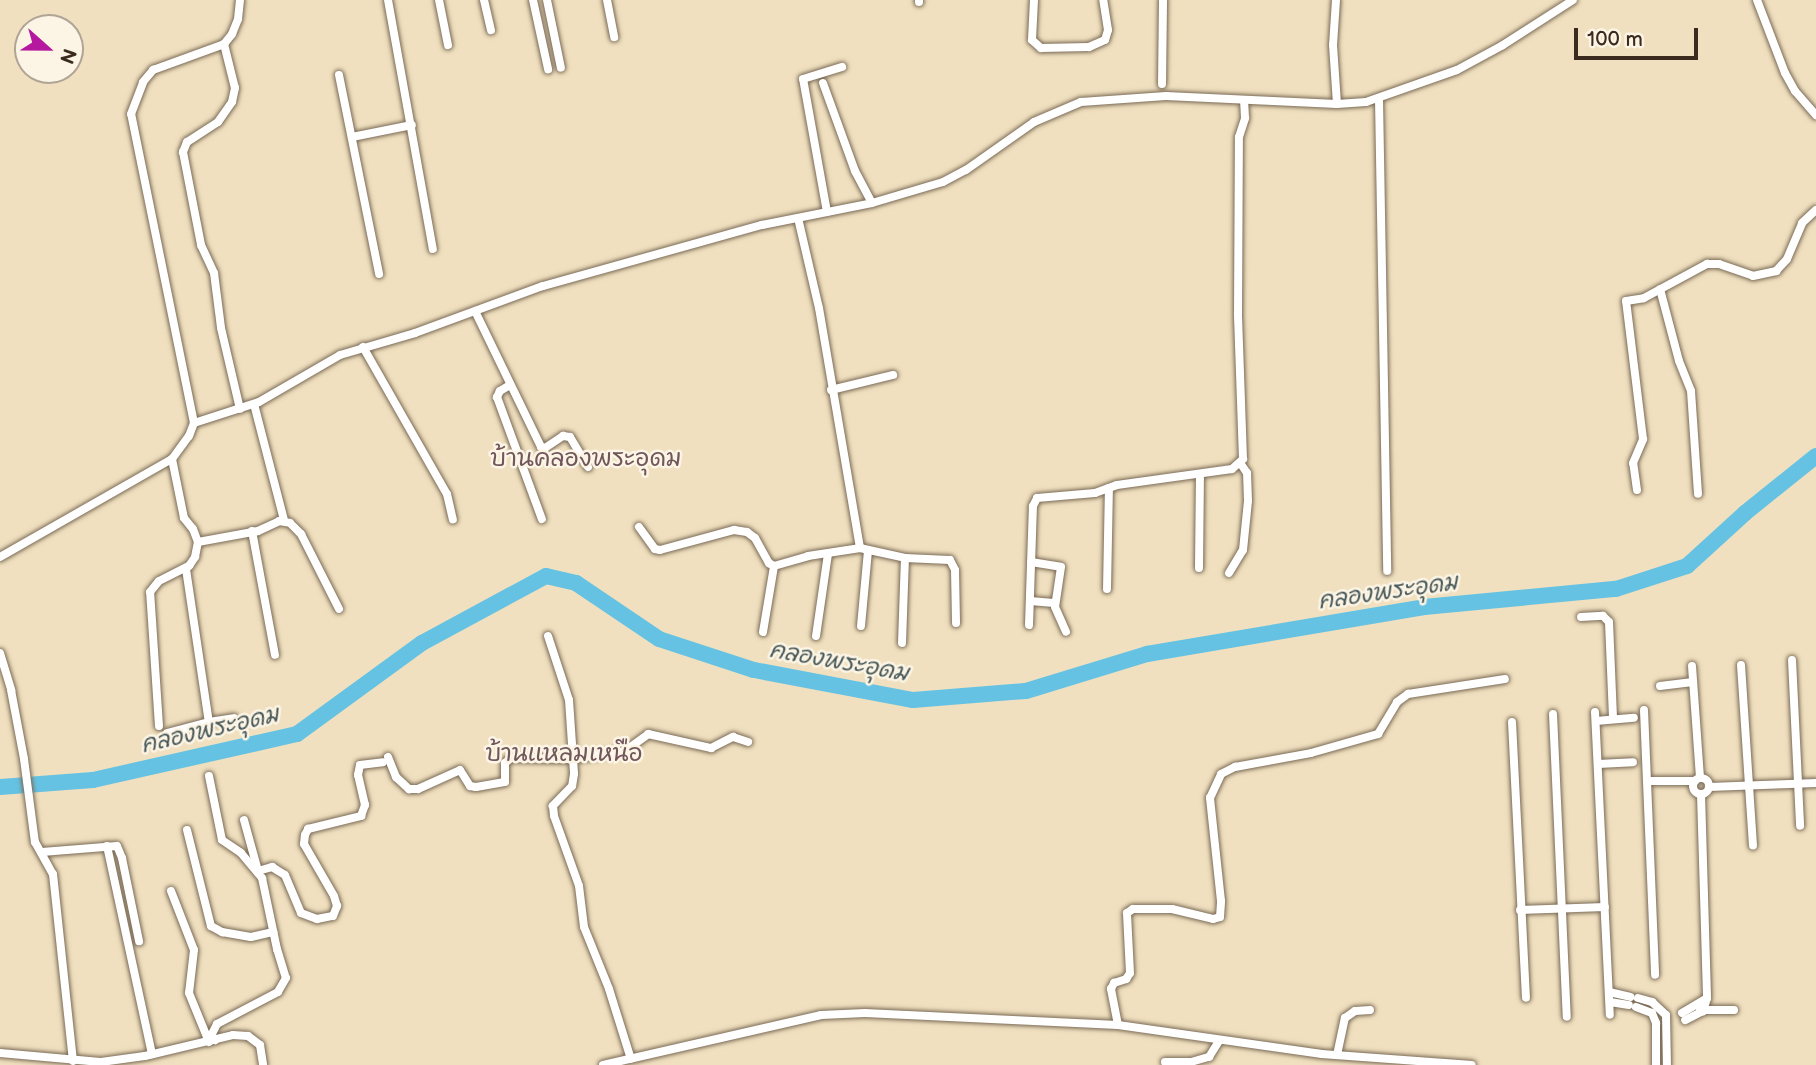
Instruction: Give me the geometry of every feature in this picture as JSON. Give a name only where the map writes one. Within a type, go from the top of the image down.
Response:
[{"type":"street","points":[[0,557],[172,459],[183,447],[194,423],[137,155],[131,114],[143,82],[153,70],[224,44],[239,19],[240,0]]},
{"type":"street","points":[[388,0],[433,249]]},
{"type":"street","points":[[439,0],[448,45]]},
{"type":"street","points":[[484,0],[491,30]]},
{"type":"street","points":[[533,0],[548,69]]},
{"type":"street","points":[[547,0],[561,68]]},
{"type":"street","points":[[607,0],[614,37]]},
{"type":"street","points":[[1034,0],[1032,40],[1041,48],[1089,47],[1105,40],[1108,30],[1103,0]]},
{"type":"street","points":[[1162,84],[1163,0]]},
{"type":"street","points":[[1336,0],[1333,45],[1337,104]]},
{"type":"street","points":[[194,423],[254,404],[340,355],[542,286],[798,218],[872,203],[943,182],[966,170],[1034,122],[1081,102],[1140,96],[1337,104],[1380,99],[1457,70],[1512,40],[1573,0]]},
{"type":"street","points":[[1758,0],[1785,73],[1816,115]]},
{"type":"street","points":[[224,44],[234,88],[232,102],[218,122],[187,142],[183,152],[201,245],[214,273],[221,328],[240,409]]},
{"type":"street","points":[[827,212],[803,79],[842,67]]},
{"type":"street","points":[[339,75],[379,274]]},
{"type":"street","points":[[823,83],[855,170],[872,203]]},
{"type":"street","points":[[1380,99],[1387,571]]},
{"type":"street","points":[[1229,573],[1243,550],[1247,487],[1247,473],[1241,464],[1239,137],[1245,118],[1244,100]]},
{"type":"street","points":[[352,137],[412,125]]},
{"type":"street","points":[[1637,490],[1633,463],[1643,439],[1626,302],[1644,298],[1707,264],[1719,264],[1753,276],[1776,271],[1787,259],[1802,223],[1816,210]]},
{"type":"street","points":[[798,218],[819,308],[831,390],[864,550],[861,626]]},
{"type":"street","points":[[1660,289],[1679,361],[1691,391],[1698,494]]},
{"type":"street","points":[[475,311],[541,446],[545,448],[567,436],[573,440],[588,467]]},
{"type":"street","points":[[363,347],[447,494],[453,519]]},
{"type":"street","points":[[831,390],[893,375]]},
{"type":"street","points":[[510,385],[500,391],[497,397],[542,519]]},
{"type":"street","points":[[254,404],[284,520],[301,534],[340,609]]},
{"type":"street","points":[[159,726],[150,592],[159,581],[186,569],[195,557],[198,542],[193,529],[184,518],[172,459]]},
{"type":"street","points":[[1029,625],[1033,506],[1037,498],[1095,493],[1109,488],[1232,469],[1241,464]]},
{"type":"street","points":[[1199,475],[1199,568]]},
{"type":"street","points":[[1107,589],[1109,488]]},
{"type":"street","points":[[198,542],[252,531],[284,520]]},
{"type":"street","points":[[639,527],[660,550],[734,530],[747,531],[755,538],[769,563],[775,566],[808,556],[864,550],[905,558],[952,562],[955,570],[956,624]]},
{"type":"street","points":[[252,531],[275,654]]},
{"type":"street","points":[[816,636],[828,554]]},
{"type":"street","points":[[902,643],[905,558]]},
{"type":"street","points":[[1031,562],[1061,567],[1054,603],[1066,632]]},
{"type":"street","points":[[764,632],[775,566]]},
{"type":"street","points":[[186,569],[209,722]]},
{"type":"street","points":[[1030,601],[1054,603]]},
{"type":"street","points":[[1581,617],[1603,616],[1609,622],[1613,719]]},
{"type":"street","points":[[548,636],[569,700],[572,759],[572,786],[553,806],[554,816],[579,886],[584,927],[609,989],[631,1059]]},
{"type":"street","points":[[0,653],[12,695],[24,759],[35,842],[53,874],[73,1060]]},
{"type":"street","points":[[1792,660],[1800,826]]},
{"type":"street","points":[[1741,665],[1753,846]]},
{"type":"street","points":[[1692,666],[1698,780],[1694,790],[1701,794]]},
{"type":"street","points":[[1118,1025],[1111,989],[1114,983],[1126,979],[1130,973],[1127,912],[1133,909],[1172,909],[1213,919],[1220,917],[1221,901],[1210,798],[1221,774],[1235,767],[1311,753],[1378,734],[1397,702],[1408,694],[1504,679]]},
{"type":"street","points":[[1660,686],[1693,682]]},
{"type":"street","points":[[0,697],[12,695]]},
{"type":"street","points":[[1644,710],[1655,975]]},
{"type":"street","points":[[1553,714],[1567,1017]]},
{"type":"street","points":[[1609,1015],[1596,716],[1613,719],[1634,718]]},
{"type":"street","points":[[167,733],[234,718]]},
{"type":"street","points":[[1512,722],[1526,998]]},
{"type":"street","points":[[258,871],[272,867],[285,875],[301,913],[317,919],[333,916],[337,906],[334,896],[304,844],[305,835],[308,829],[361,816],[365,805],[358,775],[360,765],[386,759],[396,777],[412,790],[460,771],[470,786],[500,784],[507,781],[505,763],[511,758],[572,759],[625,751],[648,734],[711,748],[733,737],[748,743]]},
{"type":"street","points":[[1598,764],[1633,762]]},
{"type":"street","points":[[209,776],[222,840],[258,871]]},
{"type":"street","points":[[1647,781],[1698,780],[1706,781],[1709,787]]},
{"type":"street","points":[[1701,794],[1709,787],[1816,783]]},
{"type":"street","points":[[1684,1017],[1698,1009],[1707,998],[1701,794]]},
{"type":"street","points":[[212,1041],[211,1036],[217,1024],[278,992],[286,982],[265,890],[244,820]]},
{"type":"street","points":[[187,830],[211,926],[222,932],[251,937],[273,932]]},
{"type":"street","points":[[41,852],[107,846],[119,848],[139,942]]},
{"type":"street","points":[[107,846],[152,1054]]},
{"type":"street","points":[[171,891],[194,950],[190,993],[212,1041]]},
{"type":"street","points":[[1520,910],[1605,906]]},
{"type":"street","points":[[1610,997],[1662,1009],[1671,1021],[1667,1065]]},
{"type":"street","points":[[1633,1002],[1651,1013],[1656,1026],[1656,1065]]},
{"type":"street","points":[[1698,1009],[1734,1010]]},
{"type":"street","points":[[1338,1055],[1345,1018],[1355,1011],[1370,1010]]},
{"type":"street","points":[[603,1065],[821,1015],[904,1014],[1118,1025],[1219,1041],[1338,1055],[1472,1065]]},
{"type":"street","points":[[1656,1026],[1671,1021]]},
{"type":"street","points":[[0,1053],[101,1062],[152,1054],[233,1035],[248,1036],[260,1045],[263,1065]]},
{"type":"street","points":[[1166,1062],[1191,1062],[1209,1057],[1219,1041]]},
{"type":"waterway","name":"คลองพระอุดม","points":[[0,787],[93,780],[297,734],[422,643],[546,576],[576,583],[659,639],[754,670],[913,700],[1026,691],[1147,654],[1424,607],[1616,589],[1687,566],[1745,513],[1816,456]]},
{"type":"district","name":"บ้านคลองพระอุดม","points":[[586,459]]},
{"type":"district","name":"บ้านแหลมเหนือ","points":[[564,754]]}]
